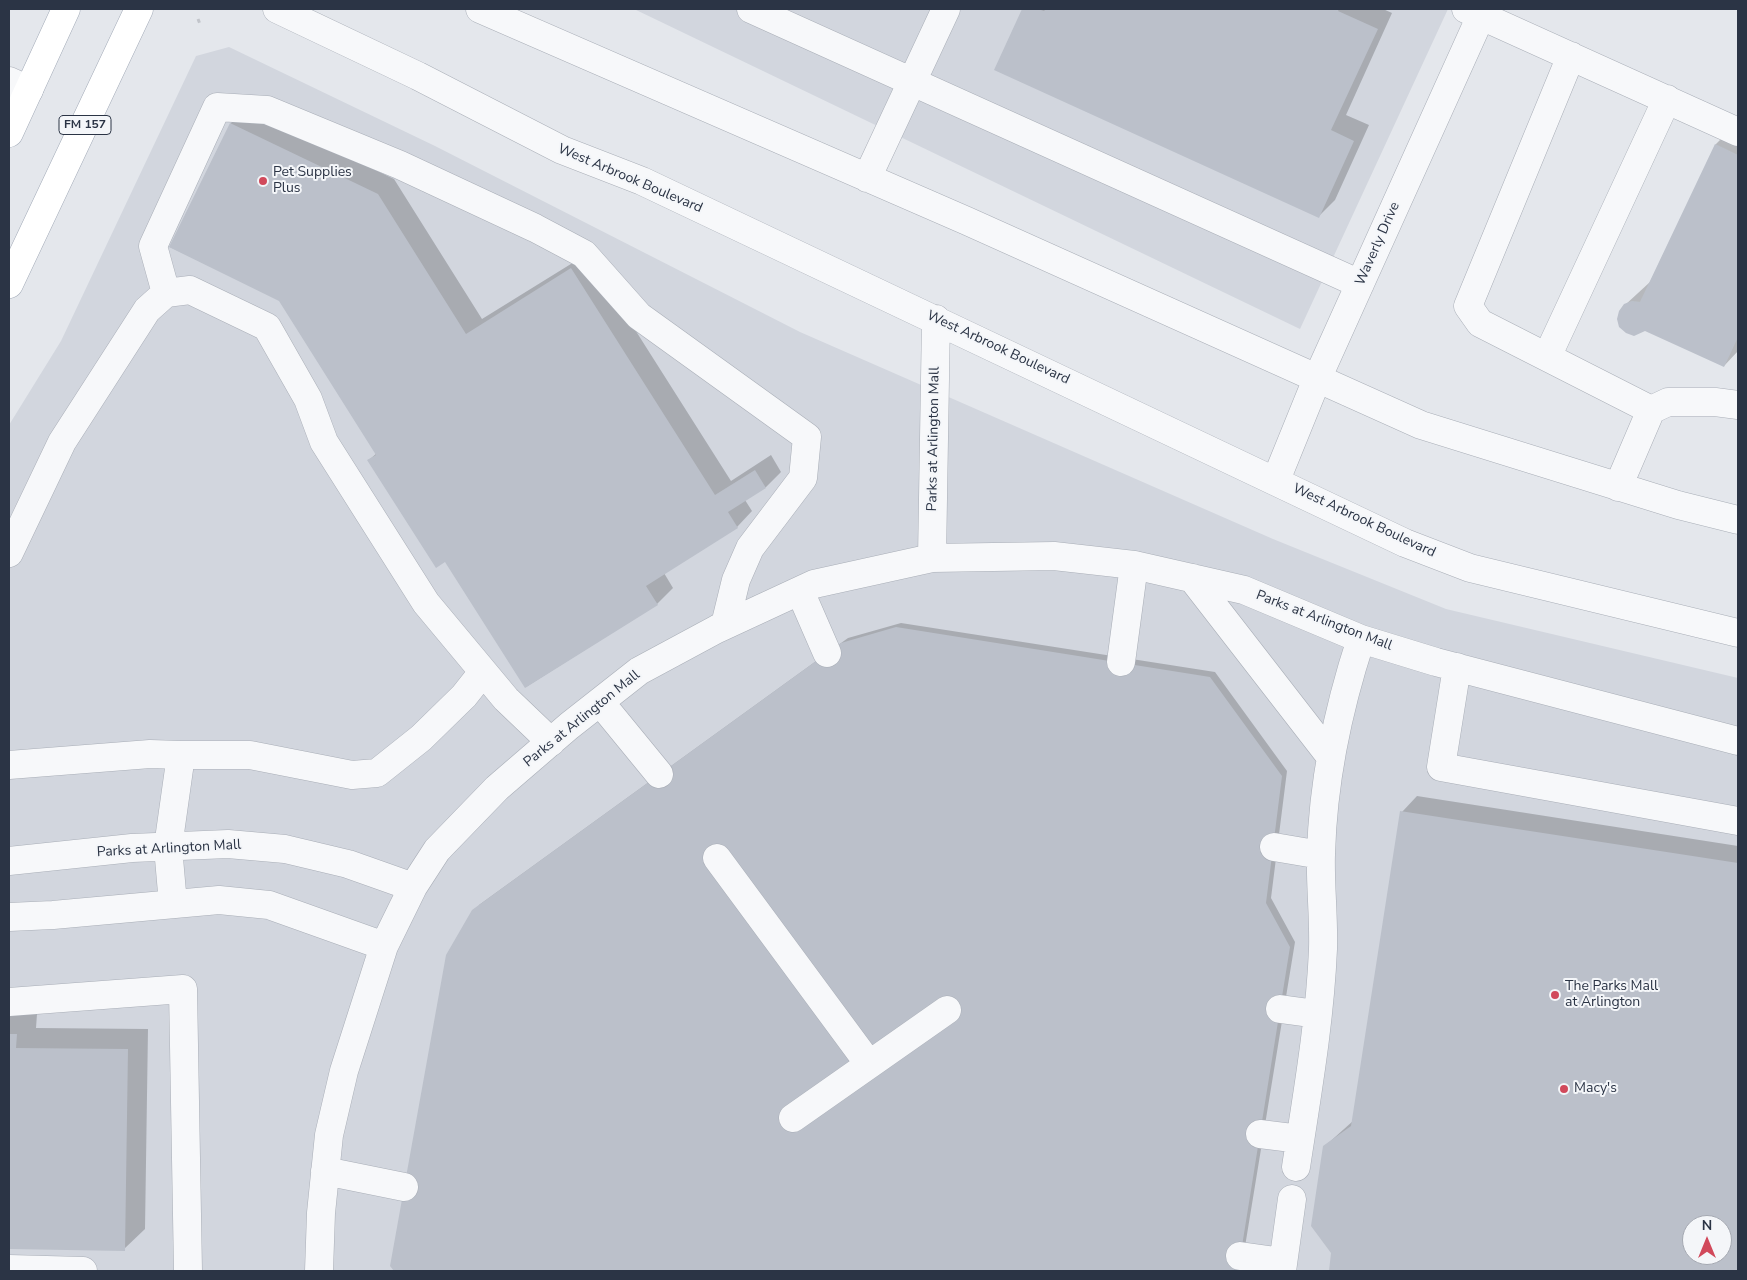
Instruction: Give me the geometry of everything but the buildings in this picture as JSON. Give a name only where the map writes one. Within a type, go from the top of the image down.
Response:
[{"type":"main road","points":[[9,133],[19,86],[66,9]]},
{"type":"main road","name":"FM 157","points":[[9,284],[139,9]]},
{"type":"street","name":"West Arbrook Boulevard","points":[[278,9],[418,76],[562,150],[642,181],[1276,480],[1405,543],[1470,568],[1738,633]]},
{"type":"street","points":[[480,9],[867,178],[1421,425],[1678,505],[1738,520]]},
{"type":"street","points":[[751,9],[1360,284]]},
{"type":"street","points":[[867,178],[942,10]]},
{"type":"street","points":[[1477,11],[1570,56],[1738,132]]},
{"type":"street","name":"Waverly Drive","points":[[1276,480],[1317,378],[1360,284],[1477,11]]},
{"type":"street","points":[[1570,56],[1468,306],[1480,323],[1651,410]]},
{"type":"street","points":[[1547,357],[1667,99]]},
{"type":"street","points":[[166,293],[153,246],[217,107],[267,110],[400,165],[535,228],[584,254],[639,316],[808,438],[803,478],[750,548],[736,580],[725,626]]},
{"type":"street","points":[[9,553],[62,442],[147,310],[166,293],[190,290],[267,327],[308,399],[324,442],[426,603],[506,699],[551,742]]},
{"type":"street","name":"Parks at Arlington Mall","points":[[932,558],[936,319]]},
{"type":"street","points":[[1618,486],[1651,410],[1668,402],[1715,402],[1738,405]]},
{"type":"street","name":"Parks at Arlington Mall","points":[[324,1266],[325,1171],[329,1135],[344,1071],[384,946],[413,887],[437,850],[497,788],[639,671],[725,626],[814,584],[932,558],[1054,556],[1134,565],[1244,590],[1361,639],[1457,667],[1738,741]]},
{"type":"street","points":[[1121,662],[1134,565]]},
{"type":"street","points":[[1192,578],[1330,756]]},
{"type":"street","points":[[800,591],[827,653]]},
{"type":"street","points":[[1296,1167],[1317,1014],[1322,948],[1321,855],[1323,809],[1330,756],[1344,692],[1361,639]]},
{"type":"street","points":[[1457,667],[1441,767],[1738,821]]},
{"type":"street","points":[[9,765],[150,754],[250,755],[352,775],[377,773],[422,738],[464,696],[483,672]]},
{"type":"street","points":[[600,702],[659,774]]},
{"type":"street","points":[[172,904],[168,846],[181,755]]},
{"type":"street","name":"Parks at Arlington Mall","points":[[9,861],[168,846],[228,844],[285,849],[348,864],[413,887]]},
{"type":"street","points":[[1274,846],[1321,855]]},
{"type":"street","points":[[717,858],[868,1064]]},
{"type":"street","points":[[9,917],[53,915],[219,900],[269,905],[384,946]]},
{"type":"street","points":[[9,1002],[183,989],[188,1271]]},
{"type":"street","points":[[1280,1008],[1317,1014]]},
{"type":"street","points":[[793,1118],[947,1010]]},
{"type":"street","points":[[1260,1134],[1300,1139]]},
{"type":"street","points":[[325,1171],[404,1187]]},
{"type":"street","points":[[1240,1256],[1282,1267],[1292,1199]]},
{"type":"street","points":[[9,1270],[83,1271]]},
{"type":"path","points":[[198,19],[200,24]]},
{"type":"shaded area","points":[[634,9],[1448,9],[1300,329]]},
{"type":"shaded area","points":[[229,47],[435,146],[800,332],[1273,539],[1446,609],[1738,678],[1738,1271],[9,1271],[9,425],[61,341],[196,56]]},
{"type":"place","name":"Pet Supplies Plus","points":[[263,181]]},
{"type":"place","name":"The Parks Mall at Arlington","points":[[1555,995]]},
{"type":"place","name":"Macy's","points":[[1564,1089]]}]
